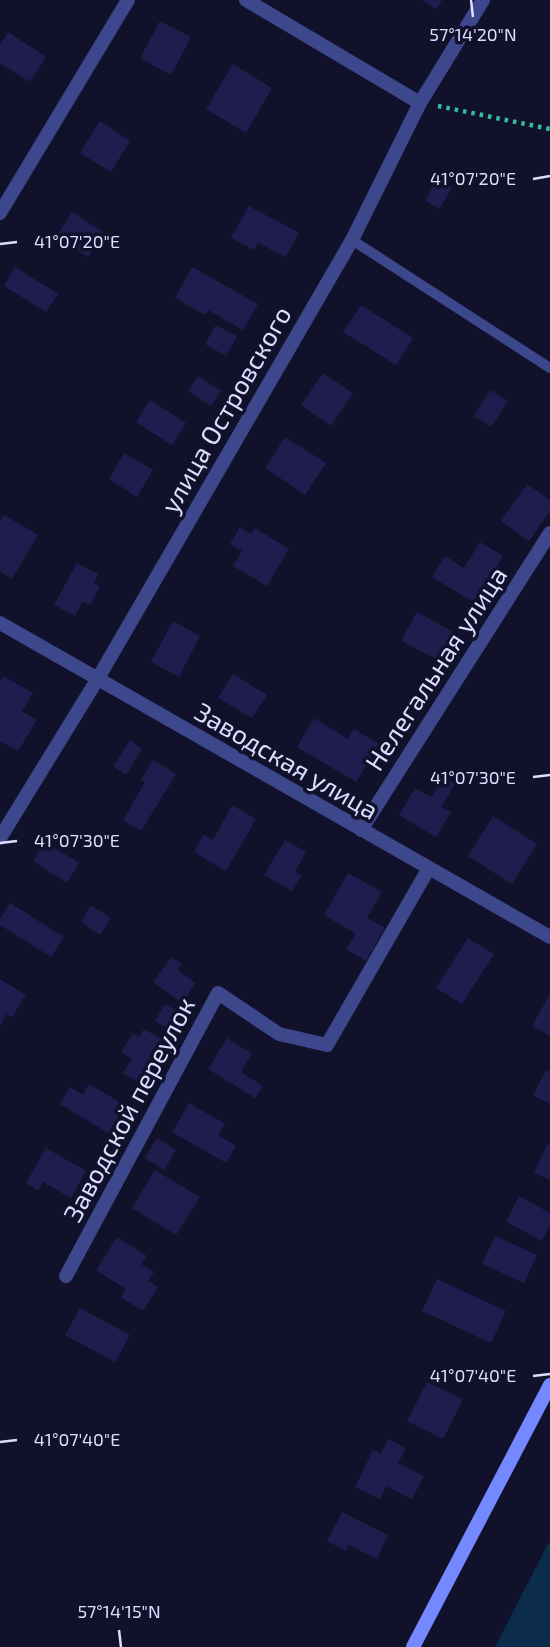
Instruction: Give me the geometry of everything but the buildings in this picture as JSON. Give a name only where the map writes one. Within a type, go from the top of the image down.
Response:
[{"type":"main road","points":[[413,1647],[550,1385]]},
{"type":"street","points":[[0,214],[128,0]]},
{"type":"street","points":[[246,0],[420,103]]},
{"type":"street","name":"улица Островского","points":[[0,838],[97,680],[352,240],[420,103],[484,0]]},
{"type":"street","name":"Нелегальная улица","points":[[361,830],[550,533]]},
{"type":"street","name":"Заводская улица","points":[[0,624],[550,937]]},
{"type":"street","name":"Заводской переулок","points":[[66,1276],[218,993],[279,1034],[327,1045],[429,868]]},
{"type":"lane","points":[[352,240],[550,368]]},
{"type":"path","points":[[420,103],[550,129]]},
{"type":"water","points":[[550,1543],[550,1647],[495,1647],[548,1544]]}]
